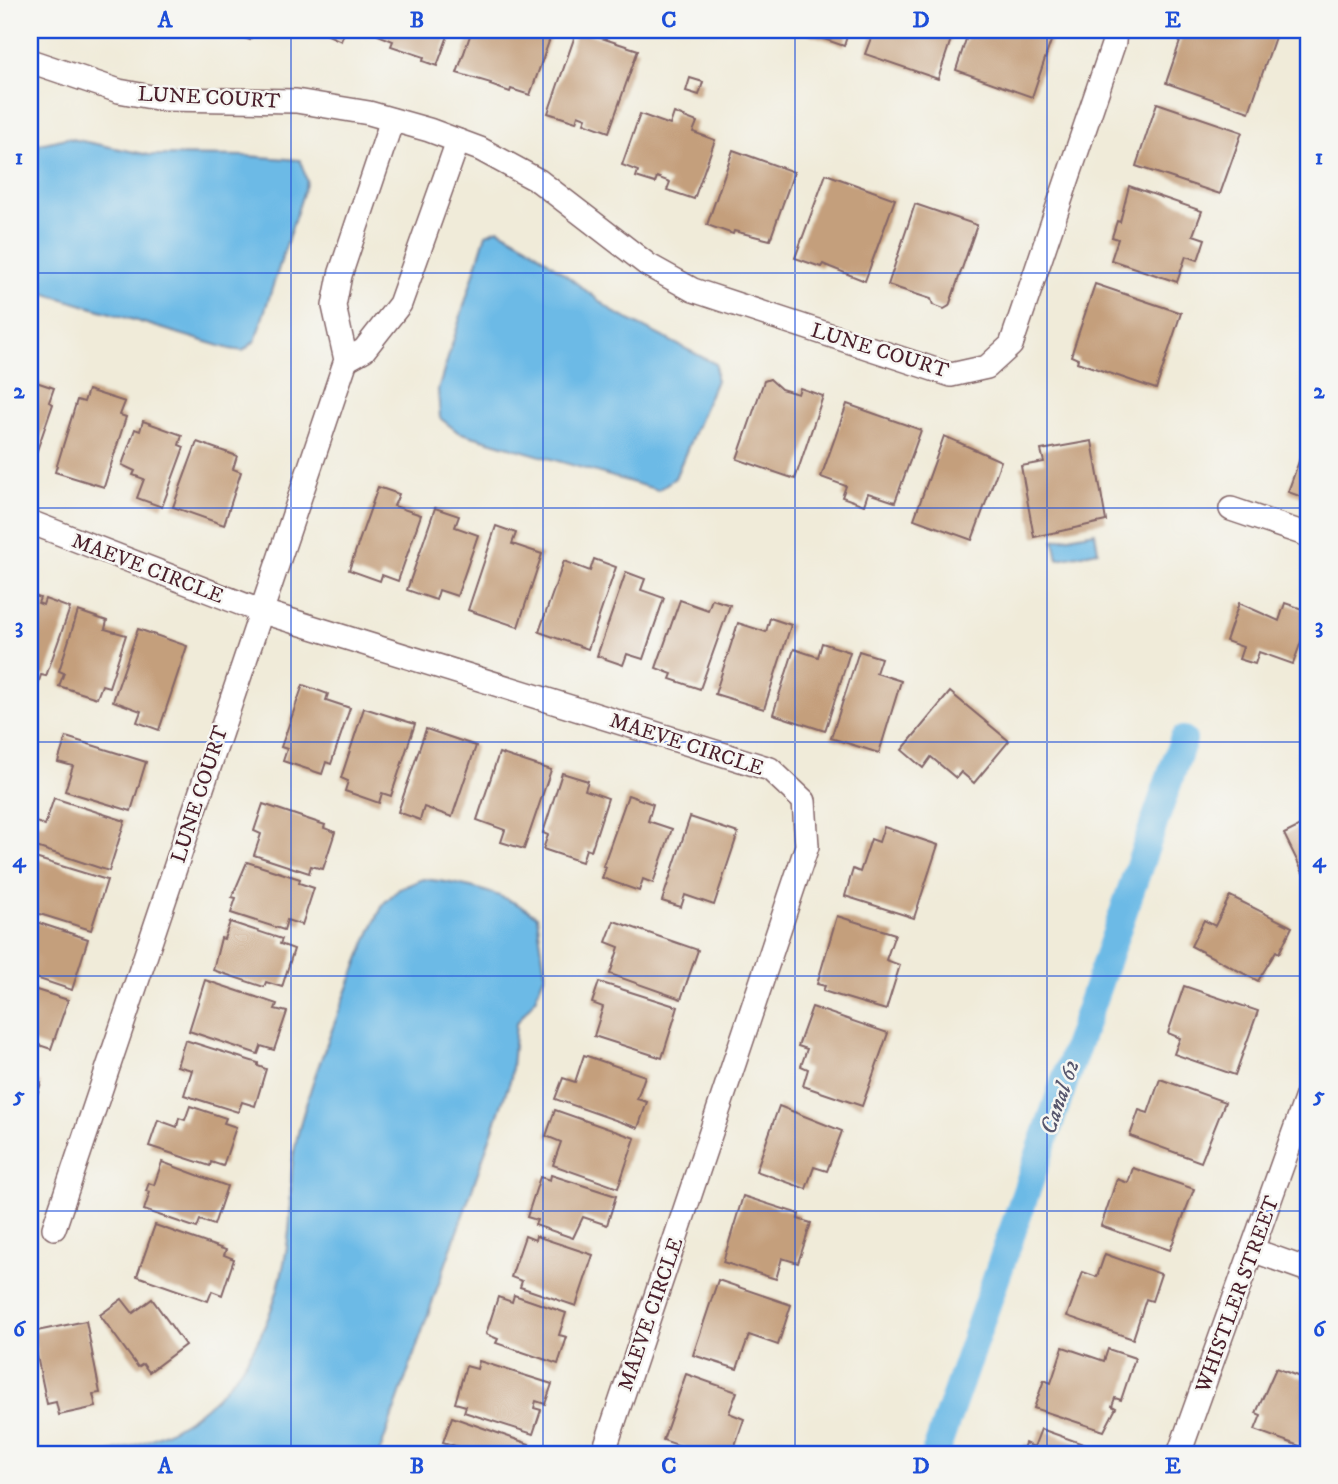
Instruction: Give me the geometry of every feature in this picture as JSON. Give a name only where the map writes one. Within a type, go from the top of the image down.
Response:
[{"type":"street","name":"LUNE COURT","points":[[30,61],[119,91],[162,99],[296,101],[392,120],[457,141],[539,180],[648,265],[693,290],[951,375],[988,367],[1011,345],[1114,42],[1115,30]]},
{"type":"street","points":[[392,120],[340,275],[334,306],[346,360],[364,349],[400,304],[457,141]]},
{"type":"street","name":"LUNE COURT","points":[[54,1228],[346,360]]},
{"type":"street","points":[[1231,509],[1308,535]]},
{"type":"street","name":"MAEVE CIRCLE","points":[[30,522],[260,611],[770,769],[804,802],[807,846],[603,1454]]},
{"type":"street","name":"WHISTLER STREET","points":[[1179,1454],[1308,1093]]},
{"type":"street","points":[[1252,1250],[1308,1270]]},
{"type":"water","points":[[67,138],[149,155],[247,156],[300,160],[307,181],[255,341],[243,351],[230,349],[30,289],[30,181],[39,144]]},
{"type":"water","points":[[498,229],[527,245],[615,313],[716,364],[716,380],[675,478],[658,490],[458,432],[440,418],[438,390],[486,234]]},
{"type":"water","points":[[1095,532],[1098,551],[1058,559],[1054,540]]},
{"type":"water","points":[[423,879],[483,890],[511,901],[537,916],[545,973],[535,999],[516,1024],[511,1078],[379,1454],[99,1454],[141,1443],[177,1426],[208,1405],[234,1378],[255,1347],[271,1311],[282,1273],[289,1231],[294,1152],[303,1114],[322,1057],[372,927],[384,903],[399,889]]},
{"type":"building","points":[[221,30],[253,30],[250,40]]},
{"type":"building","points":[[317,30],[345,30],[341,41]]},
{"type":"building","points":[[380,30],[450,30],[437,66],[423,61],[424,57],[391,46],[393,41],[378,35]]},
{"type":"building","points":[[472,30],[553,30],[530,95],[511,89],[510,92],[457,73]]},
{"type":"building","points":[[577,30],[638,50],[609,132],[584,123],[586,118],[578,115],[576,122],[548,113]]},
{"type":"building","points":[[798,30],[849,30],[844,46]]},
{"type":"building","points":[[874,30],[954,30],[938,79],[865,54]]},
{"type":"building","points":[[969,30],[1025,30],[1031,34],[1032,31],[1052,38],[1032,97],[956,70]]},
{"type":"building","points":[[1184,30],[1253,30],[1275,37],[1249,112],[1166,83]]},
{"type":"building","points":[[690,78],[703,82],[699,95],[686,91]]},
{"type":"building","points":[[1157,103],[1242,132],[1220,194],[1136,166]]},
{"type":"building","points":[[674,113],[697,122],[693,132],[715,140],[694,199],[667,190],[670,182],[657,177],[655,183],[636,177],[638,171],[622,165],[640,114],[670,125]]},
{"type":"building","points":[[733,150],[794,172],[770,240],[734,231],[733,234],[707,225]]},
{"type":"building","points":[[826,174],[895,199],[865,281],[823,264],[821,267],[795,258]]},
{"type":"building","points":[[1129,186],[1202,211],[1193,235],[1205,239],[1198,260],[1186,256],[1177,282],[1111,260],[1118,239],[1112,237],[1117,221],[1120,222]]},
{"type":"building","points":[[915,204],[977,225],[949,306],[944,309],[933,305],[931,299],[888,285]]},
{"type":"building","points":[[1095,284],[1181,313],[1156,389],[1077,362],[1078,359],[1071,356]]},
{"type":"building","points":[[770,379],[781,389],[798,394],[800,388],[823,396],[795,479],[737,459],[764,381]]},
{"type":"building","points":[[30,380],[54,388],[49,402],[53,404],[33,462],[30,461]]},
{"type":"building","points":[[88,390],[125,402],[120,415],[126,417],[104,487],[55,472],[77,400],[84,402]]},
{"type":"building","points":[[847,404],[921,430],[895,502],[868,493],[864,505],[842,497],[846,486],[821,477]]},
{"type":"building","points":[[143,421],[182,435],[179,445],[184,447],[162,507],[137,498],[144,479],[133,475],[135,471],[122,465],[135,429],[140,431]]},
{"type":"building","points":[[944,436],[1001,461],[972,540],[914,519]]},
{"type":"building","points":[[1308,436],[1308,499],[1288,492]]},
{"type":"building","points":[[1092,441],[1106,521],[1034,537],[1021,466],[1044,462],[1041,450]]},
{"type":"building","points":[[197,442],[237,456],[233,469],[241,472],[224,525],[173,507]]},
{"type":"building","points":[[378,487],[399,494],[394,506],[421,515],[398,581],[382,575],[380,581],[349,570]]},
{"type":"building","points":[[435,508],[459,516],[455,527],[478,535],[457,596],[439,590],[436,600],[407,590]]},
{"type":"building","points":[[496,526],[516,533],[512,544],[542,554],[518,627],[468,610]]},
{"type":"building","points":[[594,559],[616,567],[588,649],[539,632],[564,561],[590,571]]},
{"type":"building","points":[[626,572],[645,579],[641,590],[664,598],[643,659],[627,654],[623,665],[597,656]]},
{"type":"building","points":[[30,594],[40,598],[38,603],[43,605],[45,599],[70,608],[46,676],[41,675],[37,687],[30,685]]},
{"type":"building","points":[[712,599],[730,605],[700,689],[670,679],[672,674],[656,668],[680,600],[708,610]]},
{"type":"building","points":[[1239,603],[1279,621],[1285,603],[1308,611],[1308,622],[1293,664],[1259,652],[1255,664],[1239,659],[1243,647],[1226,641]]},
{"type":"building","points":[[78,611],[107,621],[105,629],[126,635],[109,687],[102,685],[97,698],[59,686],[64,673],[59,671]]},
{"type":"building","points":[[770,618],[791,625],[764,709],[715,694],[738,623],[766,632]]},
{"type":"building","points":[[138,629],[187,646],[159,730],[137,722],[141,711],[113,701]]},
{"type":"building","points":[[822,643],[850,652],[825,731],[773,714],[794,649],[818,657]]},
{"type":"building","points":[[859,651],[881,658],[876,673],[901,681],[879,753],[831,738]]},
{"type":"building","points":[[303,685],[328,694],[326,700],[350,708],[331,764],[326,762],[322,774],[283,761],[287,749],[281,747]]},
{"type":"building","points":[[950,692],[1009,741],[974,783],[961,772],[956,778],[931,757],[923,768],[902,750]]},
{"type":"building","points":[[364,708],[415,724],[391,796],[382,793],[379,803],[345,791],[348,781],[341,778]]},
{"type":"building","points":[[426,729],[476,746],[452,817],[424,807],[420,820],[398,812]]},
{"type":"building","points":[[66,737],[146,762],[131,811],[65,791],[73,766],[58,762]]},
{"type":"building","points":[[499,753],[551,770],[524,849],[501,842],[505,830],[477,820]]},
{"type":"building","points":[[562,773],[588,781],[585,790],[608,798],[591,851],[586,849],[582,862],[543,849],[548,835],[543,833]]},
{"type":"building","points":[[628,795],[653,804],[648,821],[672,829],[653,883],[643,879],[639,891],[602,878],[606,867],[603,866]]},
{"type":"building","points":[[54,798],[125,821],[109,871],[30,845],[33,821],[45,825]]},
{"type":"building","points":[[263,804],[325,825],[324,828],[335,832],[323,869],[311,866],[309,873],[254,855],[261,834],[254,831]]},
{"type":"building","points":[[690,817],[738,833],[714,905],[685,895],[681,907],[662,901]]},
{"type":"building","points":[[1308,822],[1308,883],[1284,834]]},
{"type":"building","points":[[884,827],[938,845],[914,918],[845,896],[853,869],[860,872],[871,839],[879,842]]},
{"type":"building","points":[[35,858],[107,880],[91,930],[30,911],[30,875]]},
{"type":"building","points":[[247,862],[300,879],[299,883],[314,888],[302,925],[287,920],[284,930],[231,913],[236,898],[232,897]]},
{"type":"building","points":[[1230,896],[1292,927],[1279,953],[1276,951],[1258,981],[1191,946],[1204,920],[1215,926]]},
{"type":"building","points":[[837,916],[895,934],[886,960],[900,965],[886,1010],[823,991],[825,986],[817,984]]},
{"type":"building","points":[[30,920],[88,939],[72,990],[30,976]]},
{"type":"building","points":[[614,921],[698,950],[681,999],[610,974],[619,947],[606,942]]},
{"type":"building","points":[[230,922],[282,939],[280,944],[294,949],[282,987],[266,982],[264,987],[213,970],[221,938],[224,939]]},
{"type":"building","points":[[205,980],[277,1004],[275,1009],[287,1012],[274,1050],[261,1046],[258,1054],[189,1031]]},
{"type":"building","points":[[599,982],[678,1007],[662,1058],[594,1036],[603,1007],[592,1003]]},
{"type":"building","points":[[1184,986],[1258,1011],[1235,1075],[1174,1054],[1180,1038],[1168,1033]]},
{"type":"building","points":[[30,988],[68,1000],[51,1049],[30,1042]]},
{"type":"building","points":[[812,1007],[888,1033],[862,1106],[803,1086],[808,1069],[801,1066],[807,1049],[798,1046]]},
{"type":"building","points":[[185,1040],[258,1063],[258,1066],[266,1069],[255,1106],[242,1102],[238,1112],[184,1095],[192,1070],[177,1066]]},
{"type":"building","points":[[584,1055],[645,1076],[637,1099],[647,1102],[638,1128],[555,1099],[563,1078],[575,1082]]},
{"type":"building","points":[[30,1079],[41,1083],[33,1107],[30,1106]]},
{"type":"building","points":[[1160,1079],[1225,1102],[1201,1162],[1130,1136],[1139,1110],[1148,1113]]},
{"type":"building","points":[[190,1106],[226,1118],[224,1123],[236,1127],[223,1166],[211,1162],[210,1166],[149,1146],[158,1120],[177,1127],[179,1118],[185,1120]]},
{"type":"building","points":[[779,1106],[842,1131],[827,1171],[814,1167],[806,1189],[756,1171]]},
{"type":"building","points":[[555,1110],[635,1138],[618,1188],[553,1165],[561,1142],[546,1136]]},
{"type":"building","points":[[162,1162],[227,1186],[214,1225],[200,1220],[197,1228],[144,1210],[150,1192],[146,1191],[149,1183],[154,1185]]},
{"type":"building","points":[[1133,1168],[1194,1189],[1170,1250],[1101,1226],[1117,1179],[1128,1183]]},
{"type":"building","points":[[551,1175],[616,1196],[607,1225],[583,1217],[573,1238],[535,1225],[537,1220],[527,1217],[540,1177],[550,1180]]},
{"type":"building","points":[[743,1196],[799,1214],[798,1219],[811,1223],[798,1263],[782,1258],[776,1279],[723,1262]]},
{"type":"building","points":[[155,1225],[226,1250],[224,1255],[234,1259],[222,1295],[212,1291],[208,1301],[137,1276]]},
{"type":"building","points":[[525,1236],[535,1240],[536,1236],[593,1255],[576,1306],[520,1287],[522,1281],[511,1277]]},
{"type":"building","points":[[1105,1254],[1161,1274],[1152,1301],[1146,1299],[1133,1339],[1067,1316],[1083,1272],[1097,1277]]},
{"type":"building","points":[[718,1280],[791,1305],[778,1345],[749,1335],[737,1369],[693,1355]]},
{"type":"building","points":[[514,1295],[566,1313],[559,1335],[567,1337],[558,1364],[496,1343],[498,1339],[486,1334],[498,1297],[512,1302]]},
{"type":"building","points":[[122,1299],[133,1313],[152,1299],[185,1345],[149,1372],[143,1364],[138,1367],[100,1315]]},
{"type":"building","points":[[86,1321],[100,1393],[93,1394],[96,1407],[59,1415],[56,1402],[47,1404],[32,1332]]},
{"type":"building","points":[[1063,1347],[1104,1361],[1108,1349],[1135,1358],[1121,1400],[1115,1398],[1112,1406],[1116,1408],[1104,1431],[1034,1408],[1044,1380],[1051,1383]]},
{"type":"building","points":[[479,1361],[552,1384],[545,1404],[536,1401],[534,1408],[541,1410],[533,1434],[464,1412],[466,1406],[455,1403],[466,1366],[477,1369]]},
{"type":"building","points":[[1276,1368],[1308,1380],[1308,1449],[1255,1430],[1261,1415],[1256,1413]]},
{"type":"building","points":[[686,1374],[737,1392],[729,1413],[744,1419],[732,1454],[704,1454],[663,1440]]},
{"type":"building","points":[[452,1417],[529,1444],[526,1454],[456,1454],[459,1447],[443,1442]]},
{"type":"building","points":[[1041,1429],[1100,1450],[1098,1454],[1021,1454],[1025,1443],[1034,1447]]},
{"type":"waterway","name":"Canal 62","points":[[935,1454],[1183,740]]}]
